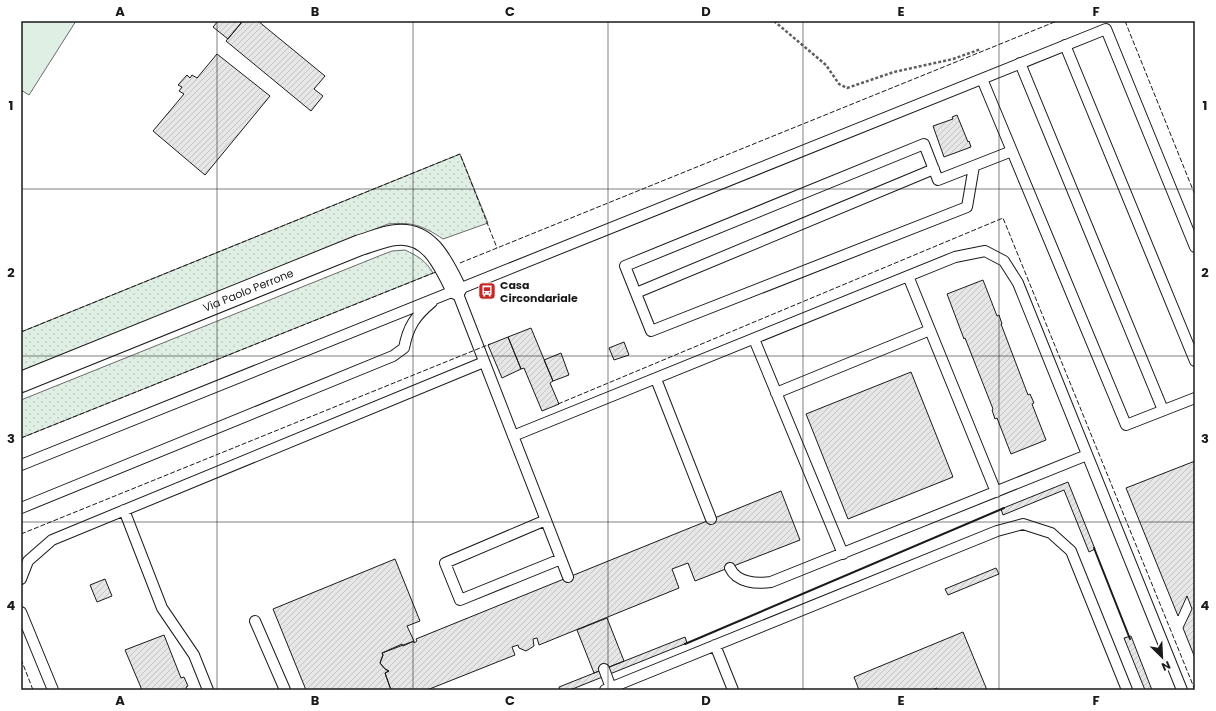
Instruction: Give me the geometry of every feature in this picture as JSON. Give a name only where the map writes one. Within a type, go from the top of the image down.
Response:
[{"type":"street","name":"Via Paolo Perrone","points":[[21,382],[360,245],[397,235],[414,237],[430,245],[443,264],[448,293]]},
{"type":"lane","points":[[21,465],[1106,29],[1195,247]]},
{"type":"lane","points":[[1065,45],[1195,361]]},
{"type":"lane","points":[[1020,63],[1163,410]]},
{"type":"lane","points":[[982,79],[1126,425],[1195,398]]},
{"type":"lane","points":[[974,166],[967,207],[651,331],[626,266],[924,144],[938,180],[1012,151]]},
{"type":"lane","points":[[636,293],[934,169]]},
{"type":"lane","points":[[513,436],[955,257],[985,251],[1004,261],[1018,283],[1182,690]]},
{"type":"lane","points":[[908,276],[996,492]]},
{"type":"lane","points":[[448,293],[484,362],[568,578]]},
{"type":"lane","points":[[21,508],[393,356],[404,348],[408,328],[415,319],[448,293]]},
{"type":"lane","points":[[776,393],[930,330]]},
{"type":"lane","points":[[754,339],[843,554]]},
{"type":"lane","points":[[21,579],[28,561],[52,540],[484,362]]},
{"type":"lane","points":[[656,378],[711,520]]},
{"type":"lane","points":[[730,568],[732,573],[752,584],[771,582],[1087,455]]},
{"type":"lane","points":[[124,510],[162,608],[194,654],[208,690]]},
{"type":"lane","points":[[546,520],[444,563],[460,600],[561,559]]},
{"type":"lane","points":[[604,669],[608,689],[997,531],[1023,524],[1051,533],[1072,552],[1127,690]]},
{"type":"lane","points":[[21,612],[52,690]]},
{"type":"lane","points":[[255,621],[285,690]]},
{"type":"lane","points":[[715,645],[733,690]]},
{"type":"path","points":[[774,21],[826,65],[839,84],[847,88],[894,72],[953,59],[981,49]]},
{"type":"green space","points":[[21,21],[76,21],[29,95],[21,90]]},
{"type":"green space","points":[[460,154],[488,223],[443,239],[429,230],[410,224],[388,224],[21,371],[21,332]]},
{"type":"green space","points":[[405,250],[421,259],[428,265],[433,273],[21,438],[21,400],[379,256],[392,251]]},
{"type":"building","points":[[218,21],[239,21],[241,23],[228,39],[213,27]]},
{"type":"building","points":[[243,21],[258,21],[325,76],[314,89],[323,96],[311,111],[226,41]]},
{"type":"building","points":[[217,54],[270,96],[205,175],[153,131],[184,94],[179,91],[182,87],[178,85],[187,75],[190,78],[192,75],[197,78]]},
{"type":"building","points":[[957,115],[971,147],[944,157],[933,126],[953,119],[952,117]]},
{"type":"building","points":[[983,280],[997,316],[999,315],[1028,395],[1030,394],[1034,403],[1032,404],[1046,440],[1011,454],[997,418],[995,419],[993,409],[947,294]]},
{"type":"building","points":[[531,328],[553,381],[550,383],[559,404],[542,411],[524,368],[521,369],[508,337]]},
{"type":"building","points":[[508,337],[521,369],[502,378],[488,345]]},
{"type":"building","points":[[624,342],[629,355],[614,360],[609,348]]},
{"type":"building","points":[[561,353],[569,375],[553,381],[544,360]]},
{"type":"building","points":[[911,372],[953,477],[848,519],[806,414]]},
{"type":"building","points":[[1195,461],[1195,658],[1183,628],[1192,609],[1187,596],[1178,616],[1126,488]]},
{"type":"building","points":[[1068,482],[1095,549],[1089,552],[1064,490],[1003,515],[1001,509]]},
{"type":"building","points":[[781,491],[800,540],[695,581],[688,563],[672,569],[679,588],[539,645],[537,638],[533,639],[534,646],[526,651],[519,648],[518,645],[512,647],[515,655],[427,690],[391,690],[385,673],[389,671],[380,663],[383,655],[382,653],[402,644],[403,646],[414,641],[414,643],[417,641],[416,639]]},
{"type":"building","points":[[395,559],[420,621],[407,626],[414,641],[382,653],[383,655],[380,663],[389,671],[385,673],[391,690],[306,690],[273,609]]},
{"type":"building","points":[[996,568],[999,574],[948,595],[945,589]]},
{"type":"building","points":[[105,579],[112,596],[97,602],[90,585]]},
{"type":"building","points":[[607,618],[624,661],[594,673],[577,630]]},
{"type":"building","points":[[963,632],[987,690],[937,690],[937,688],[932,690],[859,690],[854,677]]},
{"type":"building","points":[[164,635],[181,678],[184,677],[188,686],[186,687],[187,690],[142,690],[125,650]]},
{"type":"building","points":[[1131,636],[1152,690],[1145,690],[1124,638]]},
{"type":"building","points":[[685,637],[687,643],[570,690],[560,690],[559,687]]},
{"type":"fence","points":[[460,263],[1057,21]]},
{"type":"fence","points":[[1125,21],[1195,195]]},
{"type":"fence","points":[[21,332],[460,154],[497,248]]},
{"type":"fence","points":[[558,404],[1003,218],[1195,690]]},
{"type":"fence","points":[[21,438],[436,272]]},
{"type":"fence","points":[[21,534],[490,344]]},
{"type":"fence","points":[[21,659],[33,690]]},
{"type":"wall","points":[[685,644],[1004,508]]},
{"type":"wall","points":[[1094,548],[1130,639]]},
{"type":"place","name":"Casa Circondariale","points":[[487,291]]}]
